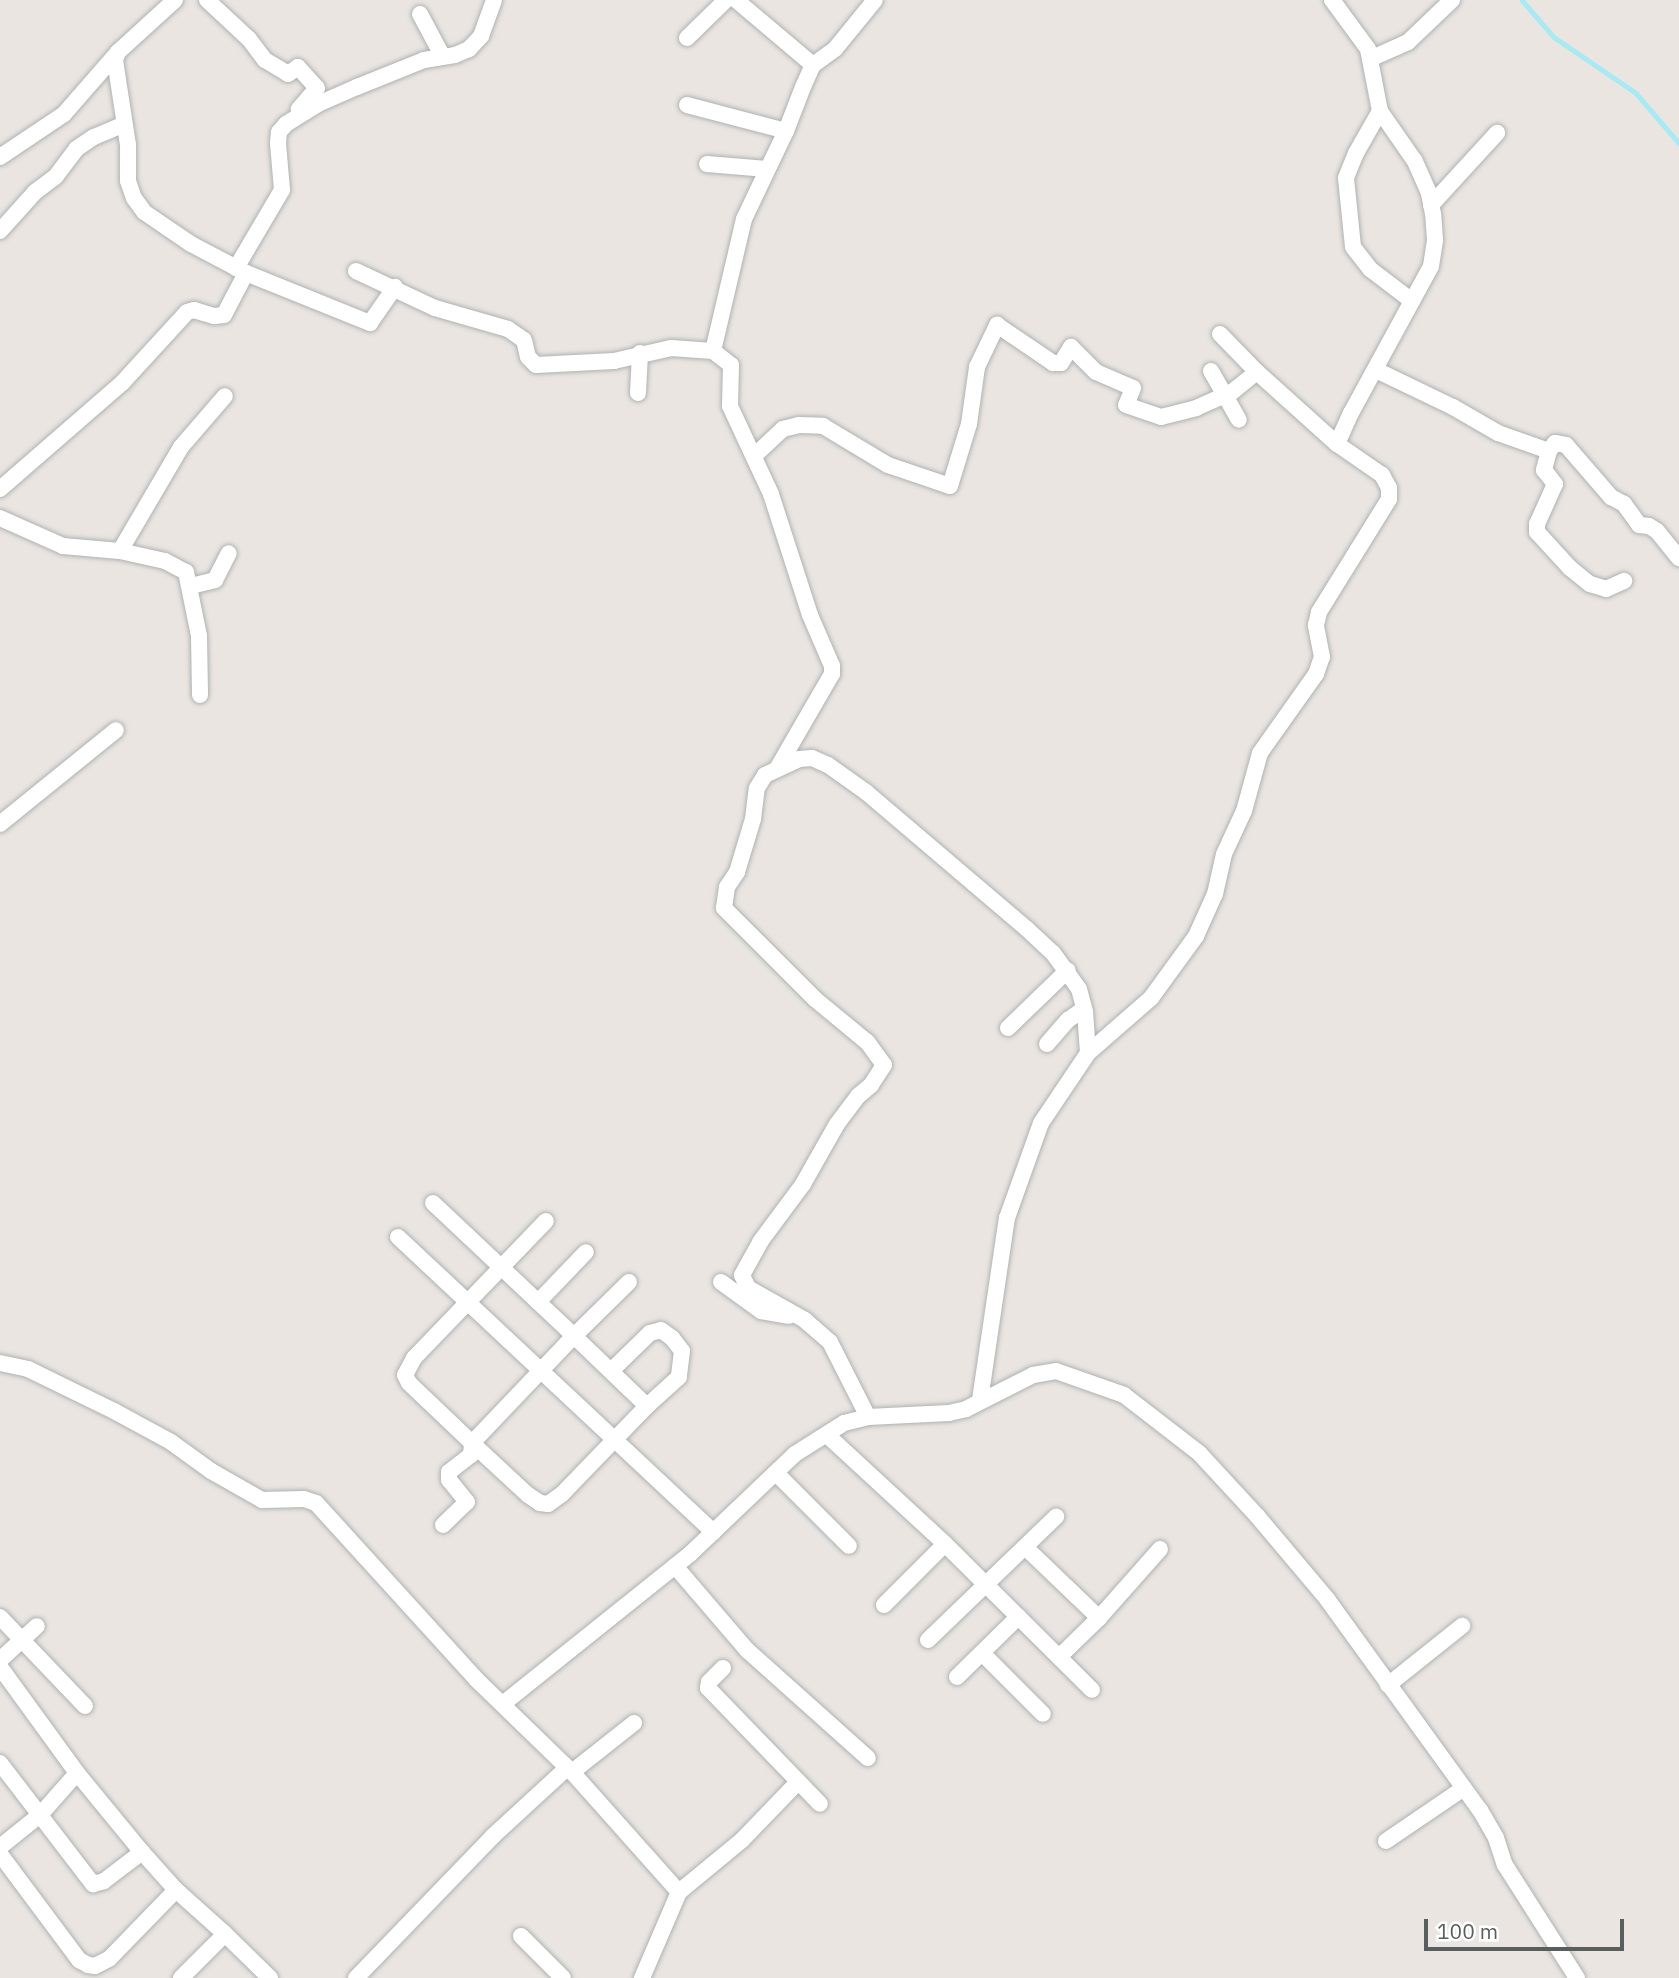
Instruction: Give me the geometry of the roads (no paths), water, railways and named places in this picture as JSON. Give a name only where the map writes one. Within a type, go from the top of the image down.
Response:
[{"type":"street","points":[[0,157],[64,114],[118,52],[175,0]]},
{"type":"street","points":[[207,0],[249,39],[265,60],[272,61],[288,74],[298,67],[317,88],[299,109],[298,117]]},
{"type":"street","points":[[0,489],[122,383],[187,312],[194,310],[214,316],[224,315],[241,271],[282,190],[279,132],[298,117],[357,87],[442,55],[455,55],[469,49],[481,36],[494,0]]},
{"type":"street","points":[[687,38],[726,0]]},
{"type":"street","points":[[736,0],[813,65]]},
{"type":"street","points":[[713,351],[744,219],[786,131],[813,65],[835,49],[874,0]]},
{"type":"street","points":[[1332,0],[1368,49],[1380,111],[1413,160],[1432,205],[1435,240],[1431,266],[1351,413],[1338,444]]},
{"type":"street","points":[[1370,59],[1408,42],[1425,29],[1452,0]]},
{"type":"street","points":[[420,14],[442,55]]},
{"type":"street","points":[[118,52],[115,60],[124,124],[128,181],[134,198],[144,212],[191,244],[241,271],[370,323],[395,287]]},
{"type":"street","points":[[687,105],[786,131]]},
{"type":"street","points":[[1380,111],[1356,153],[1346,178],[1353,247],[1370,269],[1412,301]]},
{"type":"street","points":[[0,231],[35,192],[56,176],[76,149],[94,137],[124,124]]},
{"type":"street","points":[[1432,205],[1497,133]]},
{"type":"street","points":[[707,164],[767,169]]},
{"type":"street","points":[[356,271],[435,308],[508,329],[524,340],[528,357],[536,365],[614,361],[671,348],[713,351],[732,365],[730,406],[771,494],[801,589],[832,666],[832,674],[778,767]]},
{"type":"street","points":[[754,456],[783,429],[799,425],[824,426],[888,465],[950,486],[969,424],[977,367],[997,325],[1053,363],[1061,363],[1071,347],[1096,372],[1133,388],[1126,405],[1161,416],[1196,408],[1224,396],[1257,372]]},
{"type":"street","points":[[980,1400],[1007,1218],[1041,1123],[1088,1053],[1150,998],[1196,936],[1215,894],[1224,854],[1244,811],[1260,753],[1316,674],[1322,657],[1316,625],[1319,612],[1389,499],[1389,488],[1382,475],[1338,444],[1257,372],[1220,334]]},
{"type":"street","points":[[638,393],[640,353]]},
{"type":"street","points":[[1376,370],[1453,407],[1498,433],[1549,452]]},
{"type":"street","points":[[1211,372],[1239,421]]},
{"type":"street","points":[[120,551],[181,447],[225,396]]},
{"type":"street","points":[[1624,581],[1606,589],[1590,584],[1570,568],[1537,532],[1537,524],[1555,484],[1544,470],[1549,452],[1555,443],[1566,445],[1611,497],[1624,505],[1639,525],[1649,526],[1657,531],[1679,558]]},
{"type":"street","points":[[0,518],[63,546],[120,551],[165,561],[187,572],[199,636],[200,695]]},
{"type":"street","points":[[191,586],[215,580],[229,553]]},
{"type":"street","points":[[0,824],[116,730]]},
{"type":"street","points":[[868,1417],[830,1342],[805,1320],[748,1288],[742,1275],[760,1242],[803,1184],[836,1124],[858,1096],[871,1085],[884,1065],[867,1042],[815,999],[724,908],[727,887],[737,872],[753,819],[757,788],[765,775],[799,759],[812,758],[828,765],[866,792],[1027,929],[1068,970],[1079,989],[1084,1009],[1088,1053]]},
{"type":"street","points":[[1008,1028],[1068,970]]},
{"type":"street","points":[[1047,1044],[1068,1020],[1084,1009]]},
{"type":"street","points":[[433,1203],[647,1406]]},
{"type":"street","points":[[546,1221],[414,1358],[405,1375],[528,1495],[540,1503],[548,1504],[562,1494],[647,1406],[679,1377],[683,1364],[682,1351],[672,1338],[661,1330],[650,1333],[611,1371]]},
{"type":"street","points":[[398,1237],[466,1304],[713,1532]]},
{"type":"street","points":[[538,1302],[586,1252]]},
{"type":"street","points":[[443,1525],[467,1502],[447,1477],[471,1455],[472,1443],[629,1282]]},
{"type":"street","points":[[721,1282],[761,1311],[805,1320]]},
{"type":"street","points":[[0,1363],[28,1369],[114,1411],[171,1442],[211,1471],[262,1500],[304,1499],[316,1503],[477,1680],[569,1770],[679,1892]]},
{"type":"street","points":[[503,1703],[675,1566],[795,1454],[844,1423],[868,1417],[949,1413],[1033,1375],[1056,1371],[1124,1395],[1199,1453],[1258,1517],[1327,1599],[1464,1788],[1496,1838],[1505,1864],[1577,1978]]},
{"type":"street","points":[[827,1435],[945,1544],[1092,1690]]},
{"type":"street","points":[[776,1473],[849,1546]]},
{"type":"street","points":[[928,1640],[1056,1517]]},
{"type":"street","points":[[884,1605],[945,1544]]},
{"type":"street","points":[[1025,1546],[1098,1618]]},
{"type":"street","points":[[1059,1657],[1160,1549]]},
{"type":"street","points":[[675,1566],[747,1650],[868,1758]]},
{"type":"street","points":[[0,1617],[20,1641],[85,1706]]},
{"type":"street","points":[[957,1677],[1018,1617]]},
{"type":"street","points":[[0,1660],[37,1626]]},
{"type":"street","points":[[1388,1685],[1462,1626]]},
{"type":"street","points":[[982,1653],[1043,1714]]},
{"type":"street","points":[[0,1667],[77,1773],[142,1852],[176,1890],[269,1978]]},
{"type":"street","points":[[723,1668],[709,1682],[708,1688],[820,1804]]},
{"type":"street","points":[[356,1978],[492,1836],[569,1770],[634,1723]]},
{"type":"street","points":[[0,1763],[93,1884],[104,1881],[142,1852]]},
{"type":"street","points":[[0,1847],[40,1815],[77,1773]]},
{"type":"street","points":[[642,1978],[679,1892],[742,1840],[797,1783]]},
{"type":"street","points":[[1386,1841],[1464,1788]]},
{"type":"street","points":[[0,1854],[79,1960],[88,1965],[95,1966],[109,1959],[176,1890]]},
{"type":"street","points":[[181,1978],[225,1934]]},
{"type":"street","points":[[521,1936],[561,1978]]},
{"type":"waterway","points":[[1522,0],[1554,37],[1636,93],[1679,143]]}]
